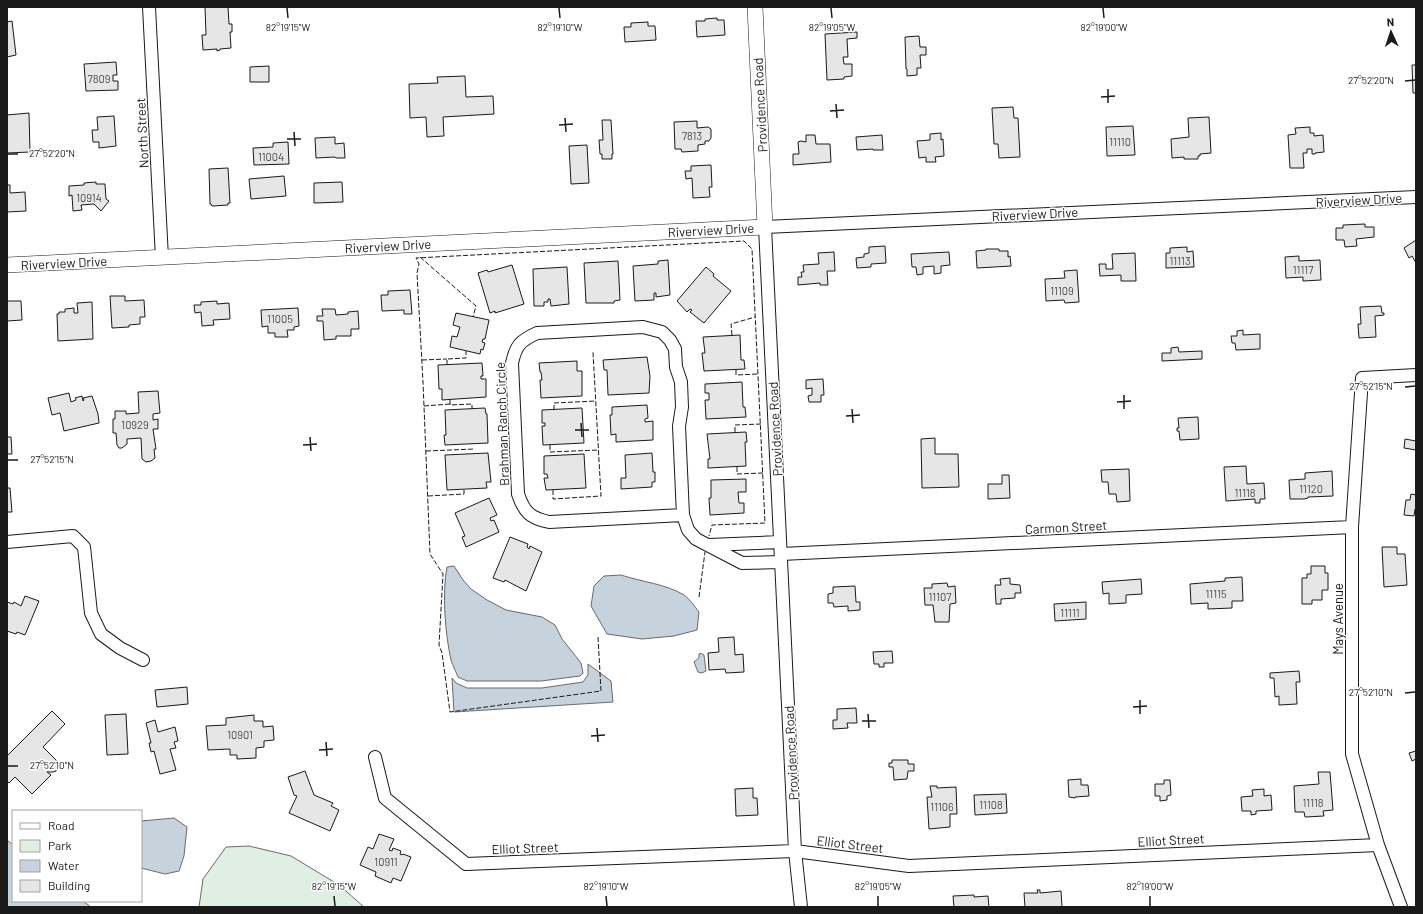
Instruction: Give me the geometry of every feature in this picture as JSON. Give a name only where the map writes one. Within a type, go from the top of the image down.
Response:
[{"type":"street","name":"North Street","points":[[149,7],[162,258]]},
{"type":"street","name":"Providence Road","points":[[755,7],[780,542],[796,851],[801,907]]},
{"type":"street","name":"Riverview Drive","points":[[7,265],[765,227],[1416,197]]},
{"type":"street","name":"Brahman Ranch Circle","points":[[683,515],[549,522],[537,520],[527,513],[518,494],[512,364],[517,346],[525,338],[537,333],[643,327],[662,332],[670,340],[675,349],[676,367],[681,382],[682,406],[679,426],[683,515],[688,530],[696,539],[742,563],[781,558]]},
{"type":"street","name":"Mays Avenue","points":[[1401,907],[1378,844],[1352,754],[1352,527],[1362,378],[1416,375]]},
{"type":"street","name":"Carmon Street","points":[[781,558],[1352,527]]},
{"type":"street","points":[[7,542],[73,536],[84,547],[91,613],[101,634],[120,648],[142,660]]},
{"type":"street","points":[[708,545],[780,542]]},
{"type":"street","name":"Elliot Street","points":[[375,757],[385,798],[466,864],[796,851],[909,866],[1378,844]]},
{"type":"green space","points":[[249,846],[291,856],[339,885],[364,907],[199,907],[203,879],[226,847]]},
{"type":"water","points":[[454,566],[471,589],[487,600],[506,610],[542,617],[555,625],[562,639],[581,663],[583,673],[580,676],[541,681],[467,681],[458,677],[451,660],[445,613],[445,577],[447,567]]},
{"type":"water","points":[[621,575],[670,588],[684,595],[699,612],[697,630],[674,636],[642,639],[607,634],[591,606],[594,586],[604,576]]},
{"type":"water","points":[[700,653],[704,655],[706,671],[702,673],[698,672],[694,662],[699,658]]},
{"type":"water","points":[[588,664],[611,681],[613,702],[454,712],[452,678],[456,683],[467,688],[542,688],[583,682],[588,675]]},
{"type":"water","points":[[174,818],[187,827],[184,856],[179,871],[165,874],[142,868],[142,821]]},
{"type":"water","points":[[7,840],[12,844],[12,902],[84,902],[91,907],[7,907]]},
{"type":"building","points":[[205,7],[228,7],[229,24],[232,24],[232,32],[230,32],[231,48],[220,49],[217,51],[217,49],[203,50],[202,35],[206,35]]},
{"type":"building","points":[[717,18],[717,20],[724,20],[725,35],[697,37],[696,21],[705,21],[705,19]]},
{"type":"building","points":[[12,21],[16,55],[7,57],[7,22]]},
{"type":"building","points":[[648,22],[648,26],[655,26],[656,40],[625,42],[624,27],[631,27],[631,23]]},
{"type":"building","points":[[857,32],[857,38],[847,39],[848,57],[843,57],[844,64],[852,64],[852,76],[844,77],[844,79],[827,80],[825,34]]},
{"type":"building","points":[[919,36],[920,47],[926,47],[926,55],[920,55],[921,68],[917,68],[917,75],[907,76],[905,37]]},
{"type":"building","points":[[116,62],[117,75],[113,75],[113,81],[118,81],[118,90],[86,91],[84,64]]},
{"type":"building","points":[[1412,65],[1416,65],[1416,93],[1413,93]]},
{"type":"building","points":[[269,66],[269,82],[250,82],[250,67]]},
{"type":"building","points":[[465,76],[466,97],[493,96],[494,114],[443,117],[444,136],[427,137],[426,117],[410,118],[409,84],[438,83],[437,77]]},
{"type":"building","points":[[1013,107],[1014,118],[1018,118],[1020,157],[999,158],[998,144],[994,144],[992,108]]},
{"type":"building","points":[[29,113],[30,152],[7,153],[7,115]]},
{"type":"building","points":[[114,116],[116,146],[99,148],[99,142],[93,142],[92,130],[98,130],[97,117]]},
{"type":"building","points":[[1209,117],[1211,153],[1200,154],[1198,159],[1184,159],[1184,157],[1172,158],[1171,139],[1189,137],[1188,118]]},
{"type":"building","points":[[602,120],[611,120],[612,159],[602,159],[602,154],[600,154],[599,140],[603,140]]},
{"type":"building","points":[[697,121],[697,128],[708,127],[711,129],[711,138],[709,141],[705,141],[705,144],[698,145],[698,151],[682,152],[681,149],[675,149],[674,122]]},
{"type":"building","points":[[1133,126],[1135,155],[1107,156],[1106,127]]},
{"type":"building","points":[[1310,127],[1310,133],[1314,133],[1314,136],[1323,135],[1324,152],[1312,154],[1312,149],[1307,149],[1307,153],[1303,153],[1304,168],[1290,168],[1288,135],[1296,134],[1295,128]]},
{"type":"building","points":[[941,133],[941,140],[943,139],[944,156],[935,157],[936,162],[926,162],[926,157],[919,158],[917,141],[930,140],[930,134]]},
{"type":"building","points":[[806,135],[815,135],[816,144],[830,144],[831,162],[793,165],[793,154],[799,154],[798,142],[806,142]]},
{"type":"building","points":[[882,135],[883,150],[857,150],[856,137]]},
{"type":"building","points":[[335,137],[335,144],[344,143],[345,158],[316,158],[315,138]]},
{"type":"building","points":[[288,142],[289,164],[254,165],[253,148],[273,147],[273,143]]},
{"type":"building","points":[[587,145],[589,183],[571,184],[569,146]]},
{"type":"building","points":[[711,165],[712,187],[709,187],[710,197],[693,198],[692,178],[686,179],[685,171],[691,171],[691,166]]},
{"type":"building","points":[[228,168],[230,203],[228,203],[228,205],[212,206],[210,204],[209,169]]},
{"type":"building","points":[[284,176],[286,196],[251,199],[249,179]]},
{"type":"building","points":[[96,182],[96,184],[105,184],[106,199],[109,201],[101,211],[94,204],[81,205],[82,210],[73,211],[72,195],[69,196],[69,186],[84,185],[84,183]]},
{"type":"building","points":[[342,182],[343,202],[314,203],[314,183]]},
{"type":"building","points":[[7,185],[10,185],[10,193],[25,192],[26,211],[7,212]]},
{"type":"building","points":[[1365,224],[1365,227],[1374,227],[1374,237],[1356,239],[1357,246],[1345,247],[1344,240],[1336,240],[1336,228],[1343,228],[1343,225]]},
{"type":"building","points":[[1416,240],[1416,263],[1412,256],[1409,258],[1404,248]]},
{"type":"building","points":[[885,246],[886,263],[871,264],[871,267],[857,268],[856,258],[864,257],[864,254],[869,253],[869,247]]},
{"type":"building","points":[[1187,247],[1187,252],[1193,251],[1194,267],[1166,268],[1166,253],[1170,253],[1170,248]]},
{"type":"building","points":[[986,249],[1008,251],[1011,266],[977,268],[976,251]]},
{"type":"building","points":[[834,252],[835,271],[827,271],[828,285],[820,285],[820,283],[798,285],[798,277],[802,277],[801,272],[804,272],[803,265],[819,264],[818,253]]},
{"type":"building","points":[[949,252],[950,265],[941,266],[941,273],[934,274],[934,266],[923,267],[923,274],[917,275],[916,267],[912,267],[911,254]]},
{"type":"building","points":[[1135,253],[1136,281],[1121,281],[1121,275],[1100,276],[1099,264],[1106,264],[1106,269],[1113,269],[1112,254]]},
{"type":"building","points":[[1299,256],[1299,261],[1320,260],[1321,280],[1303,281],[1303,277],[1286,278],[1285,257]]},
{"type":"building","points":[[668,260],[670,295],[656,297],[656,293],[654,293],[654,300],[635,301],[633,266],[658,264],[658,261]]},
{"type":"building","points":[[618,261],[620,300],[614,301],[614,303],[586,303],[584,263]]},
{"type":"building","points":[[512,265],[524,304],[495,313],[495,311],[490,313],[478,273],[487,270],[488,272]]},
{"type":"building","points":[[567,267],[569,304],[551,306],[550,299],[548,299],[548,302],[544,302],[544,306],[534,306],[533,269]]},
{"type":"building","points":[[706,267],[714,274],[713,276],[731,291],[704,323],[690,312],[692,310],[690,309],[687,312],[677,301]]},
{"type":"building","points":[[1077,270],[1079,302],[1065,303],[1064,300],[1046,301],[1045,279],[1065,278],[1064,271]]},
{"type":"building","points":[[410,290],[412,314],[404,314],[404,310],[382,311],[381,295],[388,295],[388,291]]},
{"type":"building","points":[[110,296],[125,296],[125,301],[144,300],[145,317],[140,317],[140,324],[129,325],[129,327],[112,328]]},
{"type":"building","points":[[7,301],[21,301],[22,320],[7,321]]},
{"type":"building","points":[[217,301],[217,304],[229,303],[230,319],[213,320],[214,325],[202,326],[201,312],[195,313],[194,305],[201,305],[201,302]]},
{"type":"building","points":[[92,302],[93,339],[58,341],[57,314],[59,314],[59,312],[65,312],[65,309],[74,308],[74,313],[78,313],[77,303]]},
{"type":"building","points":[[1381,306],[1382,313],[1384,313],[1384,315],[1375,316],[1376,337],[1359,338],[1358,324],[1361,324],[1360,307]]},
{"type":"building","points":[[298,308],[299,326],[294,327],[294,330],[287,330],[288,337],[275,337],[275,333],[268,333],[268,326],[262,327],[261,310]]},
{"type":"building","points":[[322,309],[335,309],[336,315],[358,311],[359,329],[351,329],[351,336],[336,336],[336,339],[324,340],[323,321],[317,321],[317,316],[323,316]]},
{"type":"building","points":[[456,313],[489,320],[485,339],[483,339],[482,342],[485,343],[480,354],[450,347],[452,336],[457,337],[460,327],[453,325]]},
{"type":"building","points":[[1243,330],[1243,335],[1260,334],[1260,349],[1236,350],[1235,343],[1232,343],[1231,336],[1237,336],[1237,331]]},
{"type":"building","points":[[740,335],[741,360],[744,360],[745,369],[704,371],[702,353],[705,353],[703,337]]},
{"type":"building","points":[[1178,347],[1179,352],[1202,351],[1202,359],[1162,361],[1162,353],[1171,353],[1171,348]]},
{"type":"building","points":[[647,357],[650,376],[649,393],[608,395],[607,370],[604,370],[603,360]]},
{"type":"building","points":[[577,361],[577,371],[582,371],[582,396],[541,398],[540,380],[542,380],[539,363]]},
{"type":"building","points":[[482,363],[483,376],[481,376],[481,379],[486,379],[486,397],[442,400],[442,389],[439,389],[438,365]]},
{"type":"building","points":[[823,379],[824,395],[821,395],[821,402],[809,402],[808,396],[812,395],[812,388],[806,389],[806,380]]},
{"type":"building","points":[[742,382],[743,407],[745,407],[746,417],[706,419],[705,400],[709,400],[709,393],[705,393],[705,384]]},
{"type":"building","points":[[158,391],[160,413],[153,414],[153,420],[158,419],[158,429],[153,429],[156,449],[154,449],[155,458],[146,462],[142,459],[141,438],[127,439],[127,444],[122,448],[119,448],[117,445],[116,433],[113,433],[113,419],[115,419],[115,411],[126,411],[126,414],[139,413],[138,392]]},
{"type":"building","points":[[69,393],[71,402],[76,400],[75,398],[82,396],[83,401],[83,398],[92,396],[98,414],[99,423],[64,431],[60,413],[52,415],[48,398]]},
{"type":"building","points":[[647,405],[648,418],[645,419],[645,422],[653,421],[653,440],[616,442],[616,434],[611,435],[610,415],[612,415],[612,407]]},
{"type":"building","points":[[485,408],[487,414],[488,443],[445,445],[445,410]]},
{"type":"building","points":[[582,408],[584,443],[543,445],[542,426],[545,426],[545,423],[542,423],[542,410]]},
{"type":"building","points":[[1198,417],[1199,439],[1180,440],[1179,431],[1177,431],[1177,428],[1179,428],[1178,418]]},
{"type":"building","points":[[746,432],[746,466],[708,468],[708,459],[710,459],[707,434]]},
{"type":"building","points":[[7,437],[11,437],[12,454],[7,454]]},
{"type":"building","points":[[935,438],[935,454],[958,454],[959,487],[922,488],[921,439]]},
{"type":"building","points":[[1405,439],[1416,441],[1416,450],[1404,448]]},
{"type":"building","points":[[488,453],[491,482],[486,482],[487,488],[447,490],[445,455]]},
{"type":"building","points":[[652,453],[655,482],[652,482],[652,487],[621,489],[621,478],[626,478],[625,455]]},
{"type":"building","points":[[584,454],[586,488],[546,490],[544,478],[548,478],[547,474],[544,474],[544,456]]},
{"type":"building","points":[[1246,466],[1247,484],[1264,483],[1265,499],[1260,499],[1260,503],[1255,503],[1255,499],[1226,501],[1224,467]]},
{"type":"building","points":[[1129,469],[1130,501],[1117,502],[1116,494],[1109,494],[1108,482],[1102,482],[1101,470]]},
{"type":"building","points":[[1332,471],[1333,496],[1290,499],[1289,480],[1305,479],[1305,473]]},
{"type":"building","points":[[1002,475],[1009,475],[1010,498],[988,499],[988,484],[1002,484]]},
{"type":"building","points":[[746,479],[746,492],[738,492],[739,503],[744,503],[744,513],[710,515],[709,498],[711,498],[711,480]]},
{"type":"building","points":[[7,488],[10,488],[12,512],[7,512]]},
{"type":"building","points":[[1411,494],[1416,495],[1416,509],[1414,516],[1404,515],[1406,500],[1410,500]]},
{"type":"building","points":[[489,498],[497,515],[490,518],[491,521],[494,520],[499,532],[466,547],[462,537],[465,536],[455,513]]},
{"type":"building","points":[[510,537],[528,544],[527,547],[529,549],[530,546],[542,552],[526,591],[505,580],[504,582],[493,578]]},
{"type":"building","points":[[1382,547],[1397,547],[1397,554],[1405,554],[1407,585],[1384,587]]},
{"type":"building","points":[[1311,566],[1325,566],[1325,573],[1328,573],[1328,590],[1322,590],[1322,600],[1312,600],[1312,604],[1302,604],[1302,578],[1307,578],[1307,574],[1311,574]]},
{"type":"building","points":[[1242,577],[1243,601],[1232,601],[1232,608],[1208,609],[1208,603],[1191,604],[1190,584],[1225,581],[1225,578]]},
{"type":"building","points":[[1010,578],[1010,584],[1020,585],[1021,593],[1015,593],[1015,598],[1001,599],[1001,604],[996,604],[995,585],[1001,585],[1000,579]]},
{"type":"building","points":[[1141,579],[1142,594],[1126,595],[1126,603],[1109,604],[1109,593],[1103,594],[1102,582]]},
{"type":"building","points":[[947,583],[948,587],[955,586],[956,603],[950,604],[949,622],[935,622],[933,605],[925,605],[924,588],[932,588],[932,584]]},
{"type":"building","points":[[855,586],[856,602],[860,602],[860,610],[848,611],[848,606],[834,607],[833,603],[828,603],[828,594],[833,593],[833,587]]},
{"type":"building","points":[[25,596],[39,601],[25,635],[7,631],[7,602],[13,604],[14,602],[21,606]]},
{"type":"building","points":[[1086,602],[1086,619],[1055,621],[1054,604]]},
{"type":"building","points":[[734,637],[735,655],[743,654],[744,672],[726,673],[725,669],[709,670],[708,653],[719,652],[718,638]]},
{"type":"building","points":[[892,651],[893,663],[884,663],[884,667],[879,667],[879,664],[874,664],[873,652]]},
{"type":"building","points":[[1299,671],[1300,682],[1296,682],[1297,704],[1279,705],[1279,696],[1275,697],[1274,678],[1270,678],[1270,673]]},
{"type":"building","points":[[187,687],[188,704],[157,707],[155,690]]},
{"type":"building","points":[[856,708],[857,723],[847,723],[848,728],[833,729],[833,720],[837,720],[837,709]]},
{"type":"building","points":[[52,711],[65,724],[43,747],[56,760],[58,767],[56,771],[47,772],[51,775],[32,794],[15,777],[9,783],[7,781],[7,756]]},
{"type":"building","points":[[126,714],[128,754],[107,755],[105,715]]},
{"type":"building","points":[[254,715],[254,721],[263,721],[263,727],[273,726],[274,740],[264,741],[264,747],[256,748],[256,758],[237,759],[237,755],[230,755],[230,749],[208,750],[206,726],[226,725],[226,718]]},
{"type":"building","points":[[155,720],[158,732],[175,727],[178,741],[174,742],[176,748],[170,749],[176,770],[160,774],[154,751],[151,752],[149,743],[151,743],[146,723]]},
{"type":"building","points":[[1416,751],[1416,759],[1412,761],[1409,753]]},
{"type":"building","points":[[892,760],[908,760],[908,764],[914,764],[914,771],[908,771],[907,779],[894,780],[893,767],[889,767],[889,763],[892,763]]},
{"type":"building","points":[[305,771],[314,795],[333,803],[331,806],[339,810],[330,831],[289,813],[297,796],[294,795],[288,777]]},
{"type":"building","points":[[1318,772],[1330,772],[1333,810],[1323,811],[1324,816],[1305,817],[1304,812],[1295,812],[1294,786],[1319,784]]},
{"type":"building","points":[[1081,779],[1081,785],[1088,785],[1089,796],[1075,798],[1069,797],[1068,780]]},
{"type":"building","points":[[1164,780],[1170,780],[1171,795],[1167,796],[1167,800],[1160,801],[1160,796],[1155,796],[1155,784],[1164,784]]},
{"type":"building","points":[[930,786],[937,786],[937,788],[956,787],[957,814],[950,814],[950,827],[929,829],[927,797],[932,797]]},
{"type":"building","points":[[753,788],[753,798],[757,798],[758,815],[736,816],[735,789]]},
{"type":"building","points":[[1264,789],[1264,796],[1271,795],[1272,810],[1256,811],[1256,814],[1251,815],[1251,811],[1242,811],[1241,797],[1253,796],[1252,790]]},
{"type":"building","points":[[1006,794],[1007,813],[975,815],[974,795]]},
{"type":"building","points":[[379,834],[394,839],[389,850],[392,851],[393,848],[401,851],[400,854],[402,855],[411,857],[401,881],[393,878],[391,883],[375,876],[376,872],[360,865],[368,847],[373,849]]},
{"type":"building","points":[[1037,890],[1040,890],[1040,893],[1061,891],[1062,907],[1025,907],[1024,893],[1038,893]]},
{"type":"building","points":[[974,895],[974,897],[988,896],[989,907],[954,907],[953,896]]},
{"type":"fence","points":[[598,637],[601,691],[450,712],[442,653],[439,645],[443,574],[430,554],[417,273],[419,264],[416,258],[744,241],[752,249],[765,523],[712,525],[709,536]]},
{"type":"fence","points":[[420,257],[476,306],[473,317]]},
{"type":"fence","points":[[732,335],[731,324],[755,317]]},
{"type":"fence","points":[[447,365],[447,359],[466,358],[466,351]]},
{"type":"fence","points":[[553,490],[553,499],[601,496],[593,352]]},
{"type":"fence","points":[[422,360],[447,359]]},
{"type":"fence","points":[[736,370],[736,375],[758,374]]},
{"type":"fence","points":[[450,400],[450,405],[472,404],[472,409]]},
{"type":"fence","points":[[554,410],[554,403],[596,401]]},
{"type":"fence","points":[[424,406],[450,404]]},
{"type":"fence","points":[[735,432],[735,425],[761,424]]},
{"type":"fence","points":[[550,445],[550,452],[598,450]]},
{"type":"fence","points":[[426,451],[475,449]]},
{"type":"fence","points":[[737,467],[737,474],[763,473]]},
{"type":"fence","points":[[428,496],[464,494],[464,489]]},
{"type":"fence","points":[[699,597],[705,552]]}]
